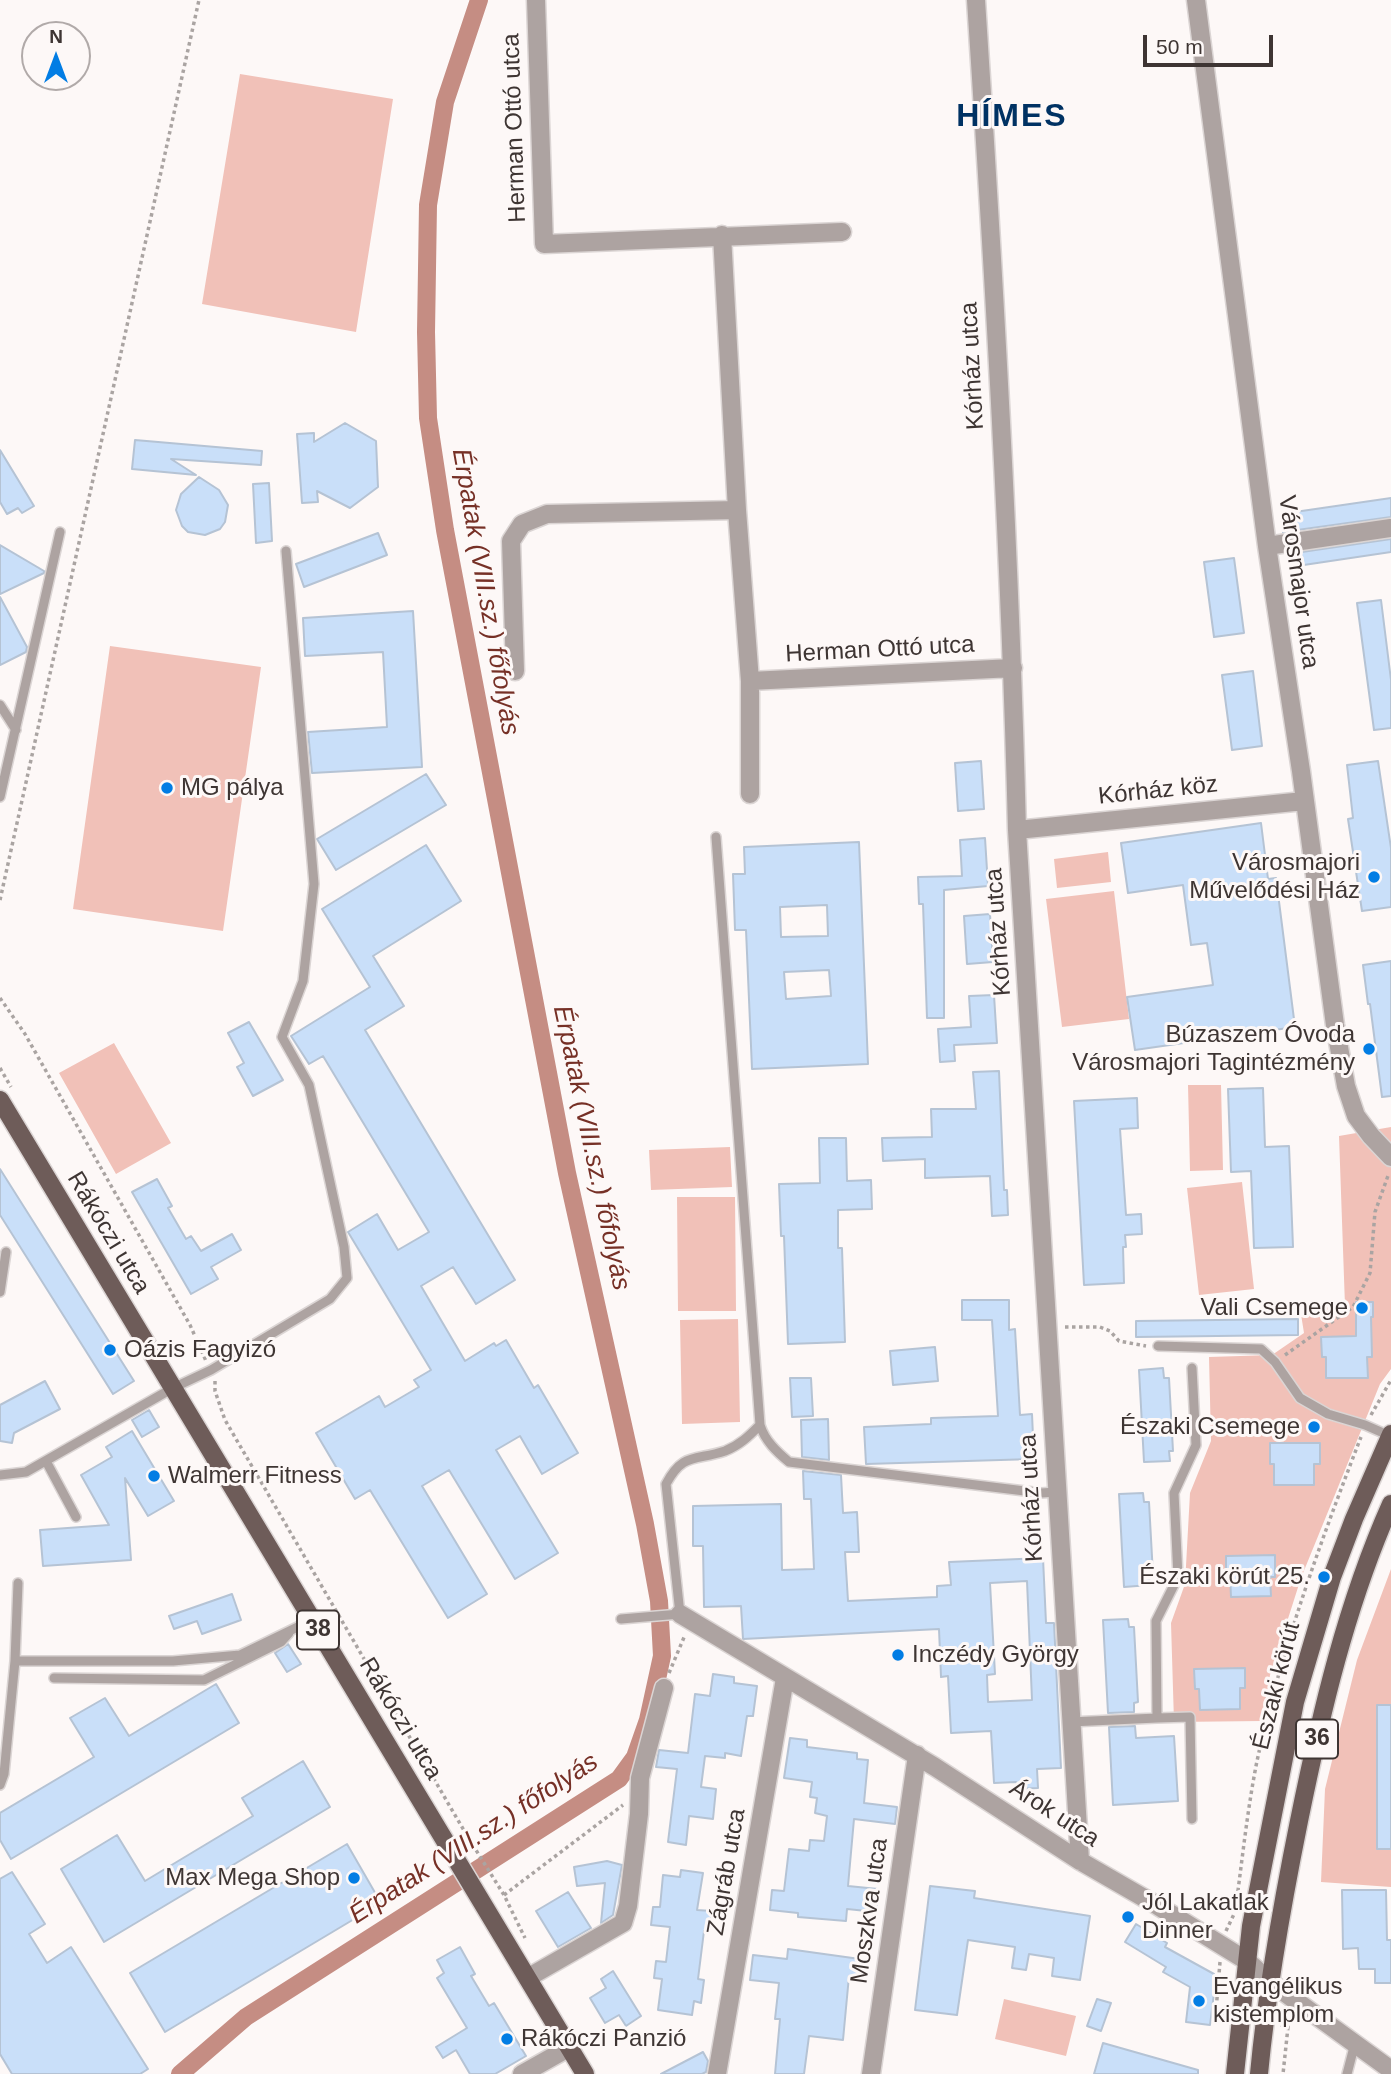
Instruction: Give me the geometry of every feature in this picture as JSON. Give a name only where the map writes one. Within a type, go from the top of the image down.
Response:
[{"type":"main road","name":"Rákóczi utca","points":[[0,1100],[585,2074]]},
{"type":"main road","name":"Északi körút","points":[[1247,1961],[1252,1918],[1295,1702],[1332,1577],[1353,1519],[1391,1435]]},
{"type":"main road","name":"Északi körút","points":[[1270,1982],[1282,1902],[1338,1654],[1356,1591],[1391,1504]]},
{"type":"main road","name":"36","points":[[1235,2074],[1247,1961]]},
{"type":"main road","name":"36","points":[[1259,2074],[1270,1982]]},
{"type":"street","name":"Herman Ottó utca","points":[[536,0],[544,244],[842,232]]},
{"type":"street","name":"Kórház utca","points":[[976,0],[993,257],[1013,668],[1017,830],[1080,1861]]},
{"type":"street","name":"Városmajor utca","points":[[1196,0],[1267,546],[1335,1025],[1346,1086],[1356,1116],[1370,1136],[1391,1157]]},
{"type":"street","points":[[722,235],[737,510],[750,681],[750,794]]},
{"type":"street","points":[[516,671],[511,541],[522,524],[547,514],[737,510]]},
{"type":"street","points":[[1267,546],[1391,528]]},
{"type":"street","name":"Herman Ottó utca","points":[[750,681],[1013,668]]},
{"type":"street","name":"Kórház köz","points":[[1017,830],[1304,801]]},
{"type":"street","name":"Árok utca","points":[[686,1618],[916,1755],[1080,1861],[1247,1961],[1270,1982],[1391,2070]]},
{"type":"street","name":"Zágráb utca","points":[[717,2074],[785,1678]]},
{"type":"street","points":[[529,1977],[623,1923],[630,1893],[639,1814],[640,1778],[664,1688]]},
{"type":"street","name":"Moszkva utca","points":[[871,2074],[916,1755]]},
{"type":"street","points":[[522,2074],[570,2048]]},
{"type":"lane","points":[[0,797],[60,532]]},
{"type":"lane","points":[[0,1475],[26,1472],[173,1388],[211,1370],[330,1298],[347,1278],[344,1247],[309,1085],[282,1037],[303,981],[314,884],[288,601],[286,551]]},
{"type":"lane","points":[[0,705],[16,730]]},
{"type":"lane","points":[[716,837],[760,1425],[763,1434],[789,1462],[1041,1493],[1056,1492]]},
{"type":"lane","points":[[0,1292],[6,1252]]},
{"type":"lane","points":[[1158,1346],[1261,1349],[1275,1362],[1300,1398],[1328,1413],[1391,1435]]},
{"type":"lane","points":[[1157,1718],[1156,1621],[1178,1577],[1174,1493],[1196,1445],[1192,1368]]},
{"type":"lane","points":[[621,1619],[686,1618],[666,1484],[675,1467],[694,1457],[724,1451],[743,1442],[760,1425]]},
{"type":"lane","points":[[46,1461],[76,1517]]},
{"type":"lane","points":[[0,1785],[4,1774],[15,1661],[18,1583]]},
{"type":"lane","points":[[15,1661],[173,1661],[240,1655],[312,1620]]},
{"type":"lane","points":[[54,1678],[204,1680],[281,1642],[290,1632]]},
{"type":"lane","points":[[1070,1722],[1190,1717],[1192,1819]]},
{"type":"lane","points":[[1347,2074],[1355,2043]]},
{"type":"path","points":[[0,900],[199,0]]},
{"type":"path","points":[[0,998],[25,1034],[190,1325],[211,1370],[225,1420],[495,1880]]},
{"type":"path","points":[[1275,1362],[1353,1307],[1370,1273],[1375,1212],[1391,1168]]},
{"type":"path","points":[[1048,1326],[1100,1327],[1110,1331],[1119,1341],[1138,1346],[1158,1346]]},
{"type":"path","points":[[664,1688],[686,1618]]},
{"type":"path","points":[[505,1895],[639,1793]]},
{"type":"path","points":[[1283,2074],[1288,2027]]},
{"type":"shaded area","points":[[240,74],[393,99],[356,332],[202,304]]},
{"type":"shaded area","name":"MG pálya","points":[[110,646],[261,667],[223,931],[73,909]]},
{"type":"shaded area","points":[[1108,852],[1111,882],[1057,888],[1054,859]]},
{"type":"shaded area","points":[[1114,891],[1129,1019],[1062,1027],[1046,899]]},
{"type":"shaded area","points":[[114,1043],[171,1143],[116,1174],[59,1073]]},
{"type":"shaded area","points":[[1188,1085],[1221,1085],[1223,1170],[1190,1171]]},
{"type":"shaded area","points":[[1391,1127],[1391,1369],[1380,1384],[1301,1578],[1270,1675],[1262,1721],[1174,1722],[1171,1623],[1185,1584],[1190,1493],[1211,1441],[1209,1357],[1272,1355],[1304,1333],[1300,1308],[1345,1306],[1339,1136]]},
{"type":"shaded area","points":[[730,1147],[732,1187],[651,1190],[649,1150]]},
{"type":"shaded area","points":[[1242,1182],[1254,1289],[1199,1295],[1187,1188]]},
{"type":"shaded area","points":[[677,1197],[735,1197],[736,1311],[678,1311]]},
{"type":"shaded area","points":[[738,1319],[740,1422],[682,1424],[680,1320]]},
{"type":"shaded area","points":[[1391,1569],[1391,1887],[1321,1882],[1325,1789],[1357,1660]]},
{"type":"shaded area","points":[[1004,1999],[1076,2016],[1066,2056],[995,2039]]},
{"type":"building","points":[[345,423],[376,441],[378,487],[350,508],[317,491],[318,502],[302,503],[297,434],[314,433],[314,442]]},
{"type":"building","points":[[135,440],[262,451],[261,465],[171,459],[196,475],[132,469]]},
{"type":"building","points":[[0,450],[34,506],[22,513],[18,508],[7,514],[0,502]]},
{"type":"building","points":[[199,477],[219,490],[228,505],[225,522],[220,529],[205,535],[188,532],[182,526],[176,510],[181,494]]},
{"type":"building","points":[[269,483],[272,541],[256,543],[253,484]]},
{"type":"building","points":[[1391,498],[1391,517],[1283,532],[1281,514]]},
{"type":"building","points":[[378,533],[387,555],[304,587],[296,564]]},
{"type":"building","points":[[1391,539],[1391,552],[1297,566],[1295,553]]},
{"type":"building","points":[[0,545],[44,571],[44,573],[0,594]]},
{"type":"building","points":[[1234,558],[1244,633],[1214,637],[1204,562]]},
{"type":"building","points":[[0,597],[27,647],[26,652],[0,665]]},
{"type":"building","points":[[1381,600],[1391,680],[1391,728],[1374,730],[1357,603]]},
{"type":"building","points":[[413,611],[422,767],[312,773],[308,732],[387,727],[383,652],[305,656],[303,618]]},
{"type":"building","points":[[1253,671],[1262,746],[1232,750],[1222,675]]},
{"type":"building","points":[[981,761],[984,809],[958,811],[955,763]]},
{"type":"building","name":"Városmajori Művelődési Ház","points":[[1378,761],[1391,848],[1391,907],[1362,911],[1348,819],[1353,818],[1347,765]]},
{"type":"building","points":[[426,774],[446,805],[336,870],[317,839]]},
{"type":"building","points":[[1261,823],[1268,879],[1276,878],[1295,1027],[1135,1050],[1127,997],[1213,985],[1207,943],[1191,945],[1183,885],[1128,893],[1121,843]]},
{"type":"building","points":[[985,838],[988,886],[944,890],[944,1018],[927,1018],[923,904],[919,904],[918,877],[962,876],[960,840]]},
{"type":"building","points":[[859,842],[868,1064],[752,1069],[746,930],[735,930],[733,874],[745,874],[744,847]],"holes":[[[827,905],[828,936],[781,937],[780,907]],[[829,970],[831,996],[786,999],[784,972]]]},
{"type":"building","points":[[426,845],[461,901],[373,956],[404,1006],[365,1030],[515,1280],[476,1304],[453,1267],[421,1286],[465,1361],[494,1343],[496,1346],[506,1340],[534,1388],[538,1385],[578,1453],[542,1474],[520,1436],[496,1450],[558,1553],[515,1579],[449,1470],[422,1486],[487,1594],[448,1618],[370,1490],[355,1499],[316,1433],[379,1396],[385,1407],[419,1387],[414,1380],[431,1370],[348,1232],[377,1214],[398,1250],[429,1232],[323,1056],[309,1064],[291,1036],[370,987],[322,909]]},
{"type":"building","points":[[990,914],[993,962],[967,964],[964,916]]},
{"type":"building","points":[[1391,961],[1391,1096],[1382,1097],[1363,965]]},
{"type":"building","points":[[994,995],[997,1043],[954,1045],[955,1061],[940,1062],[938,1029],[971,1027],[969,996]]},
{"type":"building","points":[[249,1022],[283,1080],[253,1096],[237,1067],[244,1063],[228,1033]]},
{"type":"building","points":[[999,1071],[1004,1190],[1007,1190],[1008,1215],[992,1216],[990,1176],[925,1178],[925,1159],[883,1161],[882,1138],[932,1137],[931,1109],[976,1109],[973,1072]]},
{"type":"building","points":[[1263,1088],[1265,1147],[1289,1146],[1293,1247],[1254,1248],[1251,1171],[1231,1172],[1228,1089]]},
{"type":"building","points":[[1137,1098],[1138,1128],[1120,1129],[1126,1215],[1141,1214],[1142,1234],[1125,1235],[1124,1283],[1084,1285],[1074,1101]]},
{"type":"building","points":[[819,1138],[846,1138],[847,1181],[871,1180],[872,1209],[838,1210],[845,1342],[788,1344],[779,1184],[820,1183]]},
{"type":"building","points":[[0,1169],[134,1381],[113,1394],[0,1215]]},
{"type":"building","points":[[157,1179],[172,1206],[168,1208],[186,1239],[191,1236],[201,1251],[232,1234],[241,1250],[211,1267],[218,1279],[191,1294],[132,1192]]},
{"type":"building","points":[[962,1300],[1009,1300],[1009,1330],[1015,1329],[1020,1415],[1032,1414],[1034,1459],[866,1464],[864,1427],[931,1424],[931,1418],[998,1416],[992,1320],[962,1320]]},
{"type":"building","points":[[1356,1302],[1373,1302],[1372,1357],[1367,1357],[1368,1378],[1326,1378],[1326,1357],[1322,1357],[1321,1337],[1356,1336]]},
{"type":"building","points":[[1298,1319],[1298,1335],[1136,1337],[1136,1321]]},
{"type":"building","points":[[935,1347],[938,1381],[893,1385],[890,1351]]},
{"type":"building","points":[[1163,1368],[1164,1378],[1169,1378],[1173,1451],[1169,1451],[1170,1461],[1144,1462],[1139,1370]]},
{"type":"building","points":[[790,1378],[811,1378],[813,1416],[792,1417]]},
{"type":"building","points":[[45,1381],[60,1409],[14,1433],[12,1443],[0,1441],[0,1405]]},
{"type":"building","points":[[149,1410],[159,1427],[142,1437],[132,1420]]},
{"type":"building","points":[[828,1419],[829,1460],[802,1457],[801,1420]]},
{"type":"building","points":[[132,1431],[174,1501],[148,1516],[125,1478],[131,1560],[43,1566],[40,1530],[109,1525],[81,1475],[112,1457],[106,1447]]},
{"type":"building","points":[[1270,1443],[1320,1443],[1320,1464],[1314,1464],[1314,1485],[1274,1485]]},
{"type":"building","points":[[803,1471],[841,1475],[843,1513],[857,1512],[859,1552],[845,1552],[848,1601],[937,1597],[937,1586],[951,1585],[949,1562],[1043,1558],[1046,1623],[1054,1623],[1061,1768],[1037,1769],[1038,1788],[1017,1789],[1016,1782],[994,1783],[991,1731],[951,1733],[948,1676],[941,1677],[939,1629],[743,1639],[741,1606],[704,1607],[703,1546],[693,1546],[693,1506],[781,1504],[782,1570],[814,1569],[811,1499],[804,1499]],"holes":[[[1027,1581],[1032,1700],[988,1702],[987,1675],[995,1674],[990,1583]]]},
{"type":"building","points":[[1143,1493],[1144,1502],[1149,1502],[1153,1575],[1149,1575],[1150,1585],[1124,1587],[1119,1494]]},
{"type":"building","points":[[1275,1555],[1275,1577],[1270,1577],[1271,1596],[1231,1597],[1230,1575],[1226,1575],[1226,1556]]},
{"type":"building","points":[[232,1594],[241,1620],[202,1634],[197,1621],[174,1629],[169,1616]]},
{"type":"building","points":[[1128,1619],[1129,1627],[1134,1627],[1138,1702],[1134,1703],[1134,1712],[1108,1713],[1103,1620]]},
{"type":"building","points":[[288,1644],[301,1664],[287,1672],[275,1653]]},
{"type":"building","points":[[1245,1668],[1245,1688],[1240,1688],[1240,1709],[1200,1710],[1194,1669]]},
{"type":"building","points":[[713,1674],[734,1677],[734,1683],[757,1686],[753,1716],[747,1716],[741,1756],[725,1753],[725,1758],[705,1756],[701,1787],[716,1789],[713,1819],[689,1816],[686,1845],[668,1842],[677,1769],[656,1767],[659,1750],[688,1753],[695,1694],[710,1696]]},
{"type":"building","points":[[216,1684],[239,1723],[11,1859],[0,1840],[0,1813],[94,1757],[70,1718],[105,1698],[129,1736]]},
{"type":"building","points":[[1377,1705],[1391,1705],[1391,1849],[1377,1849]]},
{"type":"building","points":[[1135,1726],[1136,1738],[1174,1736],[1178,1801],[1113,1805],[1109,1727]]},
{"type":"building","points":[[790,1738],[807,1740],[807,1747],[857,1753],[857,1759],[868,1760],[864,1803],[897,1807],[895,1824],[854,1819],[848,1886],[878,1889],[876,1912],[847,1909],[846,1921],[798,1917],[798,1913],[770,1910],[772,1890],[784,1891],[789,1849],[809,1851],[810,1840],[824,1841],[827,1816],[815,1813],[817,1798],[810,1797],[812,1782],[784,1778]]},
{"type":"building","points":[[303,1761],[330,1807],[104,1942],[61,1869],[117,1835],[145,1881],[253,1816],[242,1798]]},
{"type":"building","points":[[347,1844],[381,1903],[165,2032],[130,1973]]},
{"type":"building","points":[[607,1861],[622,1865],[613,1915],[601,1923],[605,1883],[577,1886],[574,1867]]},
{"type":"building","points":[[681,1870],[703,1873],[697,1910],[712,1911],[709,1932],[704,1931],[698,1979],[704,1980],[701,2003],[694,2001],[692,2015],[658,2010],[662,1979],[654,1978],[656,1961],[666,1962],[670,1927],[651,1925],[653,1907],[660,1907],[663,1875],[680,1877]]},
{"type":"building","points":[[12,1872],[45,1924],[29,1934],[47,1963],[71,1947],[148,2069],[140,2074],[12,2074],[0,2054],[0,1879]]},
{"type":"building","points":[[930,1886],[975,1891],[974,1898],[1090,1916],[1080,1980],[1052,1976],[1054,1958],[1029,1954],[1026,1970],[1012,1968],[1015,1947],[968,1940],[957,2015],[915,2010]]},
{"type":"building","points":[[1342,1890],[1386,1890],[1387,1940],[1391,1940],[1391,1983],[1375,1983],[1375,1969],[1359,1969],[1358,1948],[1343,1949]]},
{"type":"building","points":[[568,1892],[591,1928],[558,1947],[536,1911]]},
{"type":"building","points":[[1136,1924],[1167,1943],[1165,1947],[1214,1974],[1216,1977],[1210,2025],[1186,2022],[1190,1987],[1163,1972],[1166,1967],[1125,1942]]},
{"type":"building","points":[[460,1947],[475,1974],[471,1976],[489,2006],[494,2003],[526,2056],[495,2074],[470,2074],[456,2050],[443,2058],[436,2047],[467,2028],[437,1978],[444,1973],[437,1960]]},
{"type":"building","points":[[788,1949],[867,1960],[865,1977],[849,1976],[843,2040],[809,2036],[804,2074],[775,2074],[780,2019],[775,2019],[779,1983],[750,1980],[753,1955],[787,1959]]},
{"type":"building","points":[[613,1971],[641,2016],[626,2026],[619,2015],[605,2023],[590,1998],[606,1988],[601,1979]]},
{"type":"building","points":[[1097,1999],[1111,2003],[1101,2031],[1087,2026]]},
{"type":"building","points":[[1103,2043],[1198,2070],[1198,2074],[1094,2074]]},
{"type":"building","points":[[703,2052],[708,2061],[706,2072],[661,2074]]},
{"type":"waterway","name":"Érpatak (VIII.sz.) főfolyás","points":[[180,2074],[246,2017],[619,1779],[635,1757],[648,1720],[662,1656],[659,1601],[645,1524],[567,1173],[445,530],[428,418],[428,205],[445,102],[479,0]]},
{"type":"place","name":"MG pálya","points":[[167,788]]},
{"type":"place","name":"Városmajori Művelődési Ház","points":[[1374,877]]},
{"type":"place","name":"Búzaszem Óvoda Városmajori Tagintézmény","points":[[1369,1049]]},
{"type":"place","name":"Vali Csemege","points":[[1362,1308]]},
{"type":"place","name":"Oázis Fagyizó","points":[[110,1350]]},
{"type":"place","name":"Északi Csemege","points":[[1314,1427]]},
{"type":"place","name":"Walmerr Fitness","points":[[154,1476]]},
{"type":"place","name":"Északi körút 25.","points":[[1324,1577]]},
{"type":"place","name":"Inczédy György","points":[[898,1655]]},
{"type":"place","name":"Max Mega Shop","points":[[354,1878]]},
{"type":"place","name":"Jól Lakatlak Dinner","points":[[1128,1917]]},
{"type":"place","name":"Evangélikus kistemplom","points":[[1199,2001]]},
{"type":"place","name":"Rákóczi Panzió","points":[[507,2039]]},
{"type":"district","name":"HÍMES","points":[[1012,117]]}]
